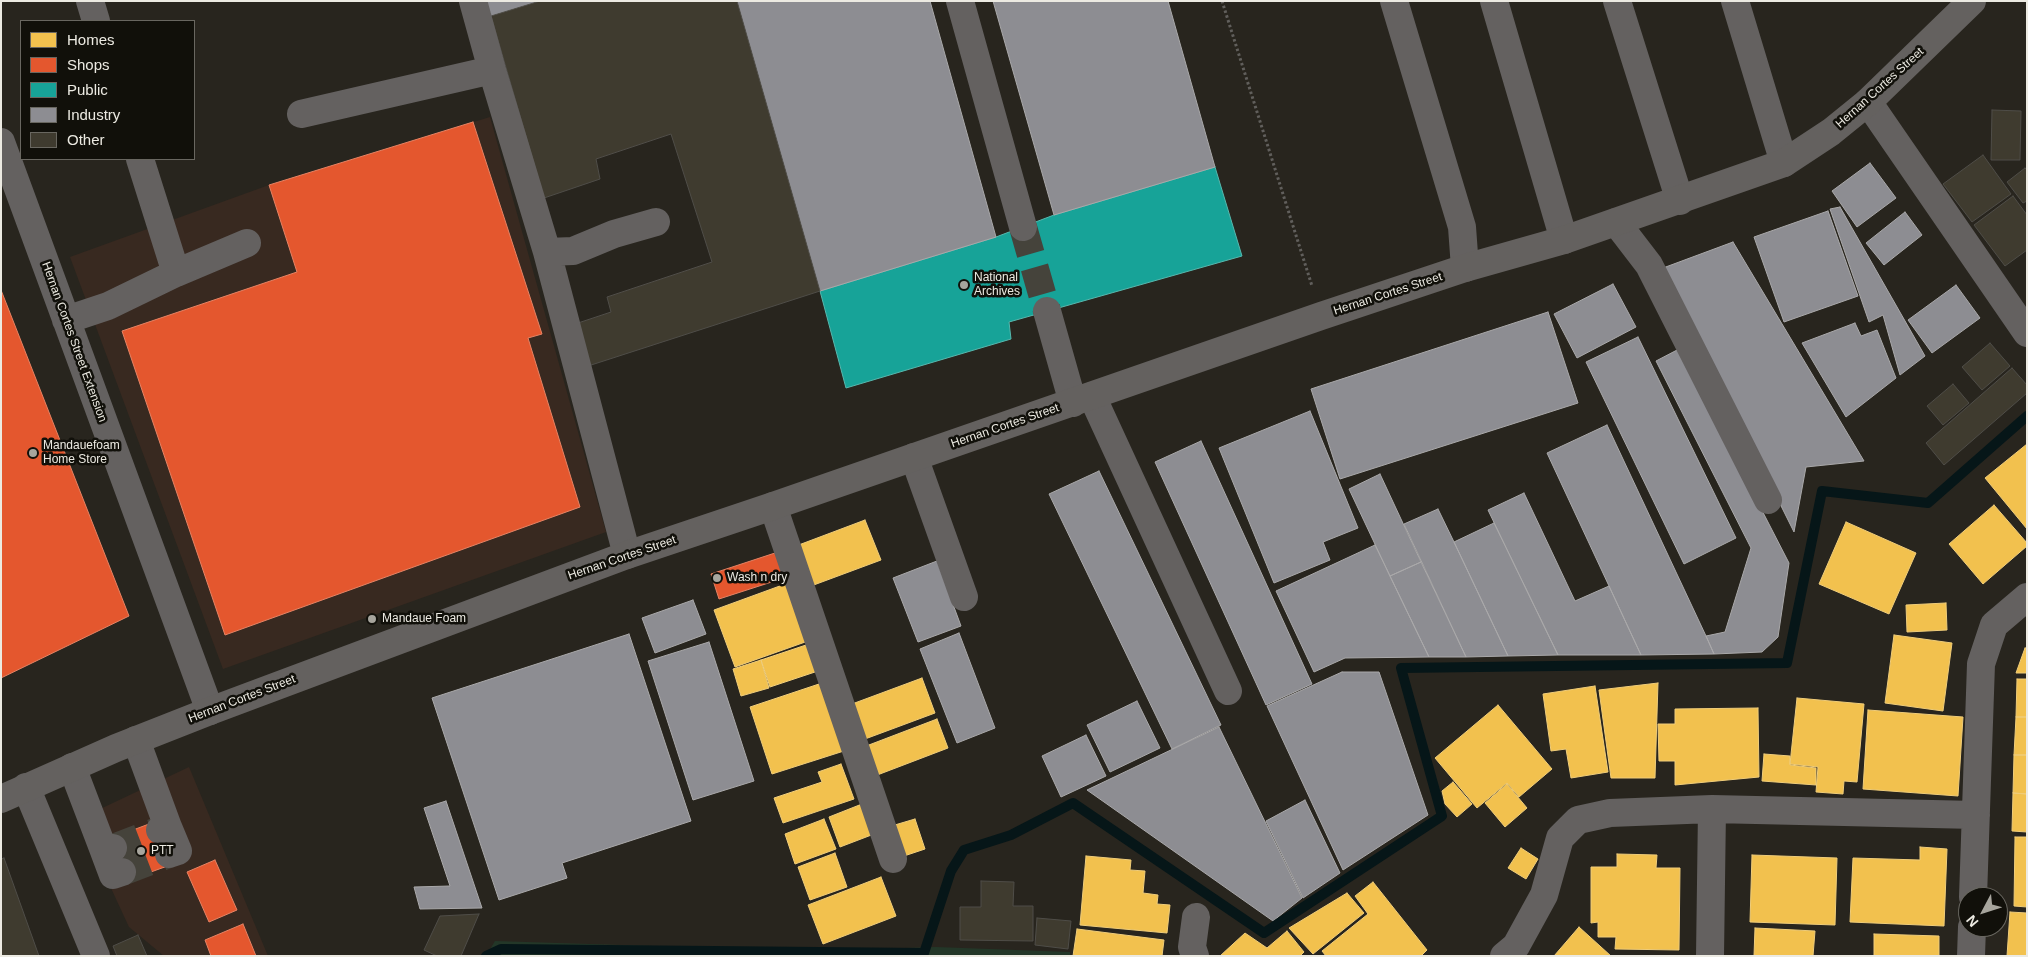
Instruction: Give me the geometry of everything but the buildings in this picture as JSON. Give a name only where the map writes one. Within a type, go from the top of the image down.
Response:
[{"type":"main road","name":"Hernan Cortes Street","points":[[1,799],[136,740],[210,711],[627,555],[1082,400],[1321,316],[1465,268],[1564,240],[1784,164],[1831,132],[1868,102],[1972,1]]},
{"type":"street","points":[[90,1],[96,20]]},
{"type":"street","points":[[474,1],[492,70],[548,252],[627,555]]},
{"type":"street","points":[[960,1],[1023,227]]},
{"type":"street","points":[[1394,1],[1462,227],[1465,268]]},
{"type":"street","points":[[1494,1],[1564,240]]},
{"type":"street","points":[[1617,1],[1680,201]]},
{"type":"street","points":[[1735,1],[1784,164]]},
{"type":"street","points":[[301,114],[492,70]]},
{"type":"street","points":[[1868,102],[2027,333]]},
{"type":"street","name":"Hernan Cortes Street Extension","points":[[1,142],[210,711]]},
{"type":"street","points":[[140,160],[176,274]]},
{"type":"street","points":[[548,252],[573,251],[614,234],[656,222]]},
{"type":"street","points":[[1616,222],[1649,266],[1768,500]]},
{"type":"street","points":[[66,320],[108,306],[247,243]]},
{"type":"street","points":[[1047,311],[1082,400],[1228,691]]},
{"type":"street","points":[[914,457],[964,597]]},
{"type":"street","points":[[774,506],[893,859]]},
{"type":"street","points":[[1973,887],[1981,664],[1994,625],[2027,597]]},
{"type":"street","points":[[136,740],[166,837]]},
{"type":"street","points":[[72,767],[113,857]]},
{"type":"street","points":[[26,787],[95,954]]},
{"type":"street","points":[[1504,956],[1516,946],[1544,895],[1560,838],[1578,820],[1610,813],[1712,809],[1976,815]]},
{"type":"street","points":[[1710,956],[1712,809]]},
{"type":"street","points":[[1195,956],[1192,947],[1196,917]]},
{"type":"street","points":[[1971,956],[1972,937]]},
{"type":"path","points":[[1222,1],[1321,316]]},
{"type":"shaded area","points":[[490,117],[606,532],[223,669],[70,257],[269,185]]},
{"type":"shaded area","points":[[189,767],[268,956],[164,956],[129,927],[79,819]]},
{"type":"green space","points":[[495,941],[810,951],[936,947],[1070,952],[1070,956],[486,956]]},
{"type":"waterway","points":[[486,956],[501,949],[924,953],[951,871],[964,850],[1011,835],[1073,803],[1264,933],[1442,816],[1401,668],[1787,663],[1822,491],[1928,503],[2027,416]]},
{"type":"tunnel","points":[[1023,227],[1047,311]]},
{"type":"tunnel","points":[[113,848],[160,830]]},
{"type":"tunnel","points":[[122,872],[169,854]]},
{"type":"place","name":"National Archives","points":[[964,285]]},
{"type":"place","name":"Mandauefoam Home Store","points":[[33,453]]},
{"type":"place","name":"Wash n dry","points":[[717,578]]},
{"type":"place","name":"Mandaue Foam","points":[[372,619]]},
{"type":"place","name":"PTT","points":[[141,851]]}]
